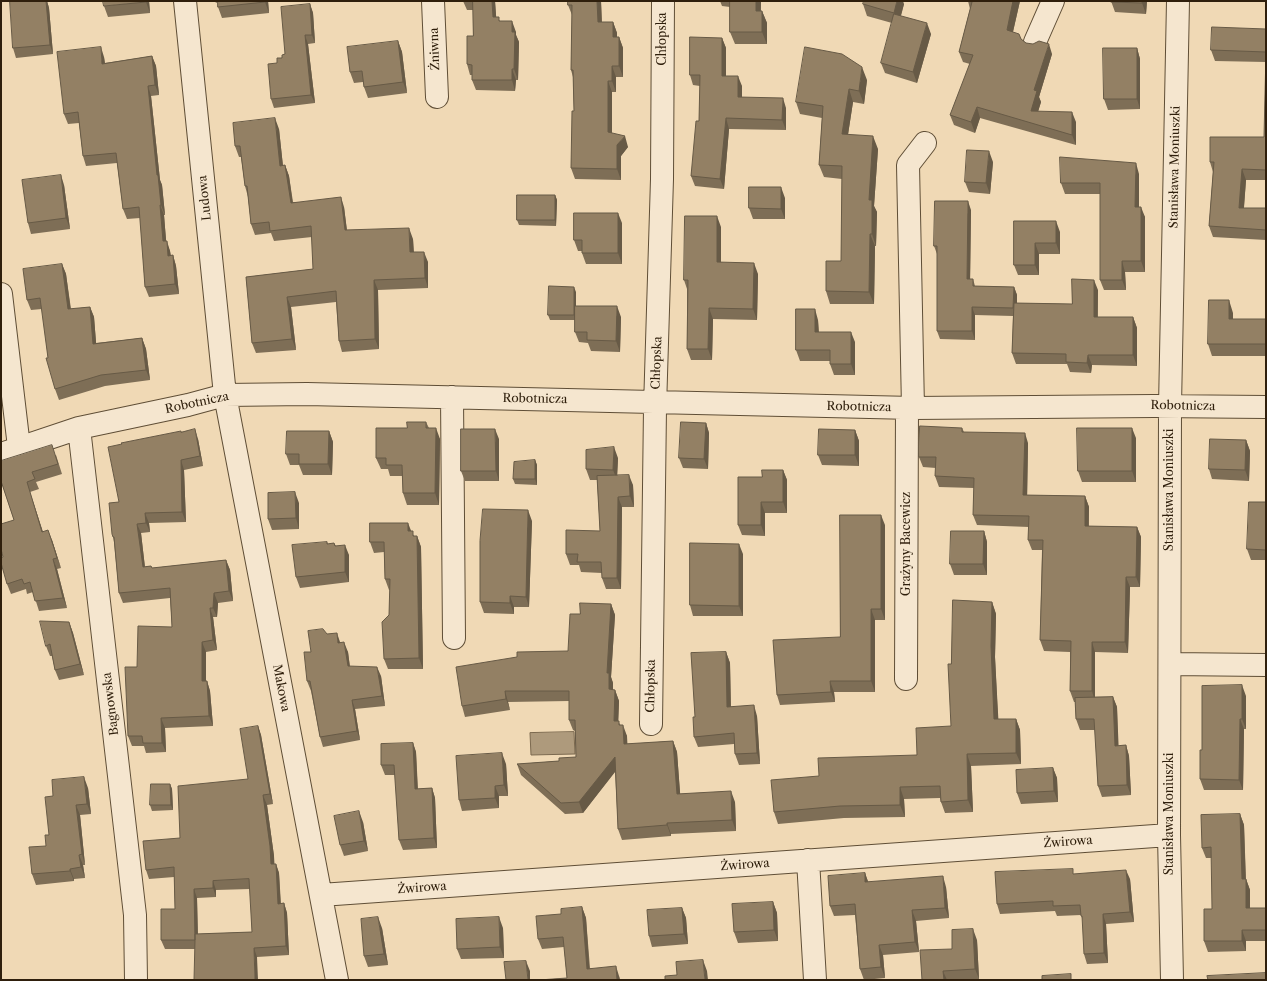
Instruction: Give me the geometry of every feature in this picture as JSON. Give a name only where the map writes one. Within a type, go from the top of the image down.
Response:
[{"type":"street","name":"Ludowa","points":[[186,1],[225,396]]},
{"type":"street","name":"Żniwna","points":[[433,1],[437,97]]},
{"type":"street","name":"Chłopska","points":[[651,724],[656,402],[662,179],[663,1]]},
{"type":"street","points":[[1035,42],[1053,1]]},
{"type":"street","name":"Stanisława Moniuszki","points":[[1172,980],[1169,835],[1170,406],[1178,1]]},
{"type":"street","name":"Grażyny Bacewicz","points":[[906,679],[910,408],[908,165],[925,142]]},
{"type":"street","name":"Robotnicza","points":[[1,294],[10,451],[79,428],[225,396],[307,394],[910,408],[1170,406],[1266,407]]},
{"type":"street","name":"Makowa","points":[[225,396],[336,980]]},
{"type":"street","points":[[452,397],[454,638]]},
{"type":"street","name":"Bagnowska","points":[[79,428],[135,915],[136,980]]},
{"type":"street","points":[[1170,664],[1266,665]]},
{"type":"street","name":"Żwirowa","points":[[321,895],[1169,835]]},
{"type":"street","points":[[808,860],[815,980]]},
{"type":"shaded area","points":[[574,732],[575,754],[531,755],[530,733]]},
{"type":"building","points":[[10,1],[46,1],[50,45],[13,48]]},
{"type":"building","points":[[103,1],[146,1],[146,2],[104,6]]},
{"type":"building","points":[[218,1],[265,1],[265,2],[218,7]]},
{"type":"building","points":[[473,1],[492,1],[493,17],[499,17],[499,21],[512,21],[512,32],[515,32],[514,69],[512,69],[512,80],[472,80],[472,65],[467,64],[467,36],[473,36]]},
{"type":"building","points":[[568,1],[597,1],[598,22],[613,22],[613,37],[619,37],[619,66],[612,66],[612,81],[608,81],[608,132],[625,136],[617,145],[617,169],[571,168],[572,111],[574,111],[573,70],[571,70],[572,5],[568,5]]},
{"type":"building","points":[[730,1],[756,1],[756,11],[762,11],[762,32],[730,32]]},
{"type":"building","points":[[864,1],[897,1],[894,13],[863,4]]},
{"type":"building","points":[[968,1],[1013,1],[1007,30],[1019,34],[1021,39],[1026,43],[1033,44],[1039,41],[1049,44],[1034,90],[1037,91],[1031,111],[1072,112],[1072,135],[977,107],[971,122],[950,115],[973,55],[959,52],[972,2]]},
{"type":"building","points":[[1142,1],[1142,3],[1111,2]]},
{"type":"building","points":[[310,4],[312,35],[305,35],[311,95],[271,99],[268,64],[277,63],[277,58],[282,58],[282,55],[285,54],[281,7]]},
{"type":"building","points":[[894,14],[927,23],[913,72],[881,63]]},
{"type":"building","points":[[1212,27],[1266,29],[1266,52],[1211,50]]},
{"type":"building","points":[[690,37],[722,38],[722,76],[738,76],[738,97],[783,98],[782,120],[726,118],[720,179],[691,176],[696,121],[699,121],[700,75],[690,75]]},
{"type":"building","points":[[398,41],[403,82],[364,87],[362,71],[350,72],[347,47]]},
{"type":"building","points":[[101,47],[102,64],[152,56],[155,85],[148,86],[161,205],[163,241],[167,241],[168,256],[173,255],[175,284],[145,287],[139,207],[123,209],[116,153],[83,156],[78,112],[64,114],[57,52]]},
{"type":"building","points":[[805,47],[842,54],[862,67],[859,91],[849,89],[842,134],[873,136],[869,200],[872,200],[872,234],[870,234],[869,292],[826,291],[826,261],[841,261],[842,166],[819,165],[823,106],[796,102]]},
{"type":"building","points":[[1103,48],[1137,48],[1137,99],[1104,99]]},
{"type":"building","points":[[1266,52],[1266,170],[1242,169],[1239,208],[1266,208],[1266,230],[1209,226],[1214,162],[1210,162],[1210,137],[1264,137]]},
{"type":"building","points":[[275,118],[280,166],[285,165],[291,203],[341,197],[345,230],[409,228],[410,252],[424,252],[425,278],[374,280],[375,339],[339,341],[336,291],[287,297],[292,339],[252,343],[246,277],[313,269],[311,226],[270,231],[269,222],[251,224],[247,186],[245,186],[240,146],[235,146],[233,123]]},
{"type":"building","points":[[967,150],[989,151],[986,183],[965,182]]},
{"type":"building","points":[[1060,157],[1136,163],[1135,207],[1141,207],[1141,261],[1122,261],[1122,280],[1100,280],[1100,183],[1061,183]]},
{"type":"building","points":[[61,175],[66,218],[28,223],[22,180]]},
{"type":"building","points":[[749,187],[781,187],[781,209],[749,208]]},
{"type":"building","points":[[517,195],[555,195],[555,220],[517,220]]},
{"type":"building","points":[[935,201],[968,201],[967,279],[973,279],[973,286],[1014,287],[1013,308],[972,307],[972,331],[937,331],[937,246],[934,246]]},
{"type":"building","points":[[574,213],[618,213],[618,253],[582,253],[582,240],[574,240]]},
{"type":"building","points":[[685,216],[717,216],[717,262],[754,263],[753,309],[709,308],[708,349],[687,349],[688,280],[684,280]]},
{"type":"building","points":[[1014,221],[1056,221],[1056,243],[1035,243],[1035,265],[1014,265]]},
{"type":"building","points":[[62,264],[68,309],[90,307],[93,344],[142,338],[146,370],[101,375],[55,389],[46,358],[48,358],[40,298],[27,300],[23,269]]},
{"type":"building","points":[[1072,279],[1094,280],[1094,317],[1133,317],[1133,355],[1088,355],[1087,363],[1066,362],[1066,354],[1012,353],[1014,303],[1072,304]]},
{"type":"building","points":[[549,286],[574,287],[574,315],[548,315]]},
{"type":"building","points":[[1209,300],[1229,300],[1229,319],[1266,319],[1266,344],[1208,344]]},
{"type":"building","points":[[575,306],[617,306],[616,341],[587,340],[587,332],[575,332]]},
{"type":"building","points":[[796,309],[815,309],[815,332],[851,332],[851,364],[830,364],[830,350],[796,350]]},
{"type":"building","points":[[407,422],[426,422],[426,428],[436,428],[435,493],[403,493],[402,465],[386,465],[386,458],[376,458],[376,428],[407,428]]},
{"type":"building","points":[[681,422],[706,423],[704,459],[679,458]]},
{"type":"building","points":[[920,426],[962,428],[962,432],[1025,433],[1023,495],[1085,496],[1085,526],[1137,527],[1136,577],[1126,577],[1125,642],[1092,642],[1092,691],[1070,691],[1071,641],[1040,640],[1043,540],[1028,540],[1029,516],[973,515],[974,478],[935,476],[936,457],[919,457]]},
{"type":"building","points":[[1077,428],[1132,428],[1132,471],[1078,471]]},
{"type":"building","points":[[195,429],[200,456],[181,460],[182,512],[145,513],[146,523],[137,524],[143,567],[151,566],[152,568],[226,560],[229,591],[214,593],[213,608],[210,608],[213,640],[202,642],[202,681],[207,681],[209,716],[161,718],[162,743],[143,743],[142,736],[128,736],[125,667],[137,667],[138,626],[172,627],[170,588],[119,593],[114,537],[112,534],[109,503],[119,502],[108,447],[122,444],[121,443]]},
{"type":"building","points":[[461,429],[495,429],[496,471],[461,471]]},
{"type":"building","points":[[819,429],[855,430],[855,455],[818,455]]},
{"type":"building","points":[[287,431],[329,431],[328,464],[299,464],[299,454],[286,454]]},
{"type":"building","points":[[1210,439],[1246,440],[1245,470],[1209,469]]},
{"type":"building","points":[[52,445],[58,464],[32,472],[35,479],[27,482],[42,532],[48,530],[54,548],[57,558],[53,559],[63,598],[35,601],[30,582],[24,584],[22,579],[7,584],[1,563],[1,558],[3,557],[1,549],[1,524],[14,520],[1,481],[1,461]]},
{"type":"building","points":[[614,447],[613,470],[586,469],[586,450]]},
{"type":"building","points":[[535,460],[535,479],[513,479],[514,462]]},
{"type":"building","points":[[762,470],[783,470],[783,502],[761,502],[761,525],[738,525],[738,477],[762,477]]},
{"type":"building","points":[[629,475],[630,496],[618,497],[617,578],[602,578],[601,562],[577,562],[578,554],[566,554],[566,530],[600,531],[597,476]]},
{"type":"building","points":[[295,492],[296,518],[268,519],[268,493]]},
{"type":"building","points":[[1249,502],[1266,502],[1266,550],[1247,549]]},
{"type":"building","points":[[483,509],[528,510],[526,597],[510,596],[510,603],[480,602],[480,541]]},
{"type":"building","points":[[840,515],[881,515],[881,609],[871,609],[871,681],[830,681],[831,692],[777,695],[773,640],[840,637]]},
{"type":"building","points":[[370,523],[408,523],[408,531],[413,531],[413,536],[417,536],[419,658],[384,659],[382,622],[389,615],[390,579],[385,579],[384,542],[370,542]]},
{"type":"building","points":[[951,531],[984,531],[983,564],[950,564]]},
{"type":"building","points":[[327,542],[327,544],[334,543],[335,546],[345,545],[345,572],[296,577],[292,545]]},
{"type":"building","points":[[690,543],[739,544],[739,606],[690,605]]},
{"type":"building","points":[[953,600],[992,602],[991,646],[994,719],[1016,719],[1016,753],[967,754],[968,800],[941,802],[940,786],[900,787],[900,805],[840,806],[774,812],[771,780],[819,776],[818,758],[917,755],[916,728],[951,726],[948,664],[951,664]]},
{"type":"building","points":[[580,603],[611,604],[607,673],[609,673],[609,689],[615,690],[614,721],[619,721],[619,725],[623,725],[624,744],[673,741],[677,794],[731,791],[732,820],[667,823],[667,825],[618,829],[615,757],[579,802],[561,803],[517,764],[559,761],[559,758],[576,757],[575,720],[569,720],[569,691],[505,691],[506,699],[462,706],[456,667],[517,657],[517,652],[568,651],[570,614],[580,614]]},
{"type":"building","points":[[40,621],[69,622],[80,664],[55,670],[50,644],[46,646]]},
{"type":"building","points":[[323,629],[327,634],[337,633],[338,643],[344,642],[348,666],[377,667],[382,696],[352,700],[357,731],[320,737],[310,681],[307,681],[304,652],[311,652],[308,631]]},
{"type":"building","points":[[726,652],[727,707],[754,705],[757,753],[735,754],[734,733],[694,737],[693,717],[695,717],[691,653]]},
{"type":"building","points":[[1242,685],[1239,780],[1200,779],[1200,750],[1202,750],[1202,686]]},
{"type":"building","points":[[1113,697],[1115,746],[1126,745],[1127,785],[1098,786],[1094,719],[1076,719],[1075,698]]},
{"type":"building","points":[[258,726],[270,794],[263,795],[271,864],[276,864],[278,904],[284,903],[286,946],[254,948],[255,980],[194,980],[195,940],[161,940],[161,909],[175,909],[174,867],[146,870],[143,841],[180,838],[178,786],[248,779],[240,729]],"holes":[[[249,879],[252,932],[195,934],[195,940],[194,889],[213,888],[213,881]]]},
{"type":"building","points":[[413,743],[415,789],[432,788],[434,838],[399,840],[394,765],[381,765],[381,744]]},
{"type":"building","points":[[502,753],[504,785],[495,786],[495,798],[459,800],[456,756]]},
{"type":"building","points":[[1053,768],[1054,791],[1017,793],[1016,770]]},
{"type":"building","points":[[84,777],[87,804],[76,805],[82,854],[79,855],[81,867],[70,869],[70,871],[32,874],[29,847],[46,846],[45,835],[49,835],[45,797],[53,796],[52,780]]},
{"type":"building","points":[[151,784],[170,784],[171,805],[150,805]]},
{"type":"building","points":[[359,811],[364,841],[340,845],[334,816]]},
{"type":"building","points":[[1240,814],[1242,879],[1246,879],[1246,908],[1266,908],[1266,930],[1242,930],[1242,941],[1204,941],[1204,909],[1212,909],[1211,847],[1202,848],[1201,815]]},
{"type":"building","points":[[1073,869],[1073,874],[1126,870],[1130,912],[1103,914],[1104,953],[1084,954],[1080,905],[1053,906],[1053,901],[997,904],[995,872]]},
{"type":"building","points":[[865,873],[865,882],[943,876],[945,908],[912,910],[915,942],[879,945],[881,967],[860,969],[855,904],[830,906],[828,876]]},
{"type":"building","points":[[773,902],[774,930],[734,932],[732,904]]},
{"type":"building","points":[[582,907],[587,969],[616,966],[617,980],[539,980],[567,978],[563,937],[538,939],[536,916],[561,914],[561,909]]},
{"type":"building","points":[[682,908],[684,934],[649,936],[647,910]]},
{"type":"building","points":[[378,917],[384,954],[364,956],[361,919]]},
{"type":"building","points":[[499,917],[500,947],[457,949],[456,919]]},
{"type":"building","points":[[973,929],[975,969],[943,971],[944,980],[922,980],[920,950],[952,949],[952,930]]},
{"type":"building","points":[[703,960],[705,980],[665,980],[665,976],[677,975],[676,962]]},
{"type":"building","points":[[526,961],[528,980],[506,980],[504,962]]},
{"type":"building","points":[[1266,973],[1266,980],[1208,980],[1207,976]]},
{"type":"building","points":[[1071,974],[1071,980],[1042,980],[1042,976]]}]
